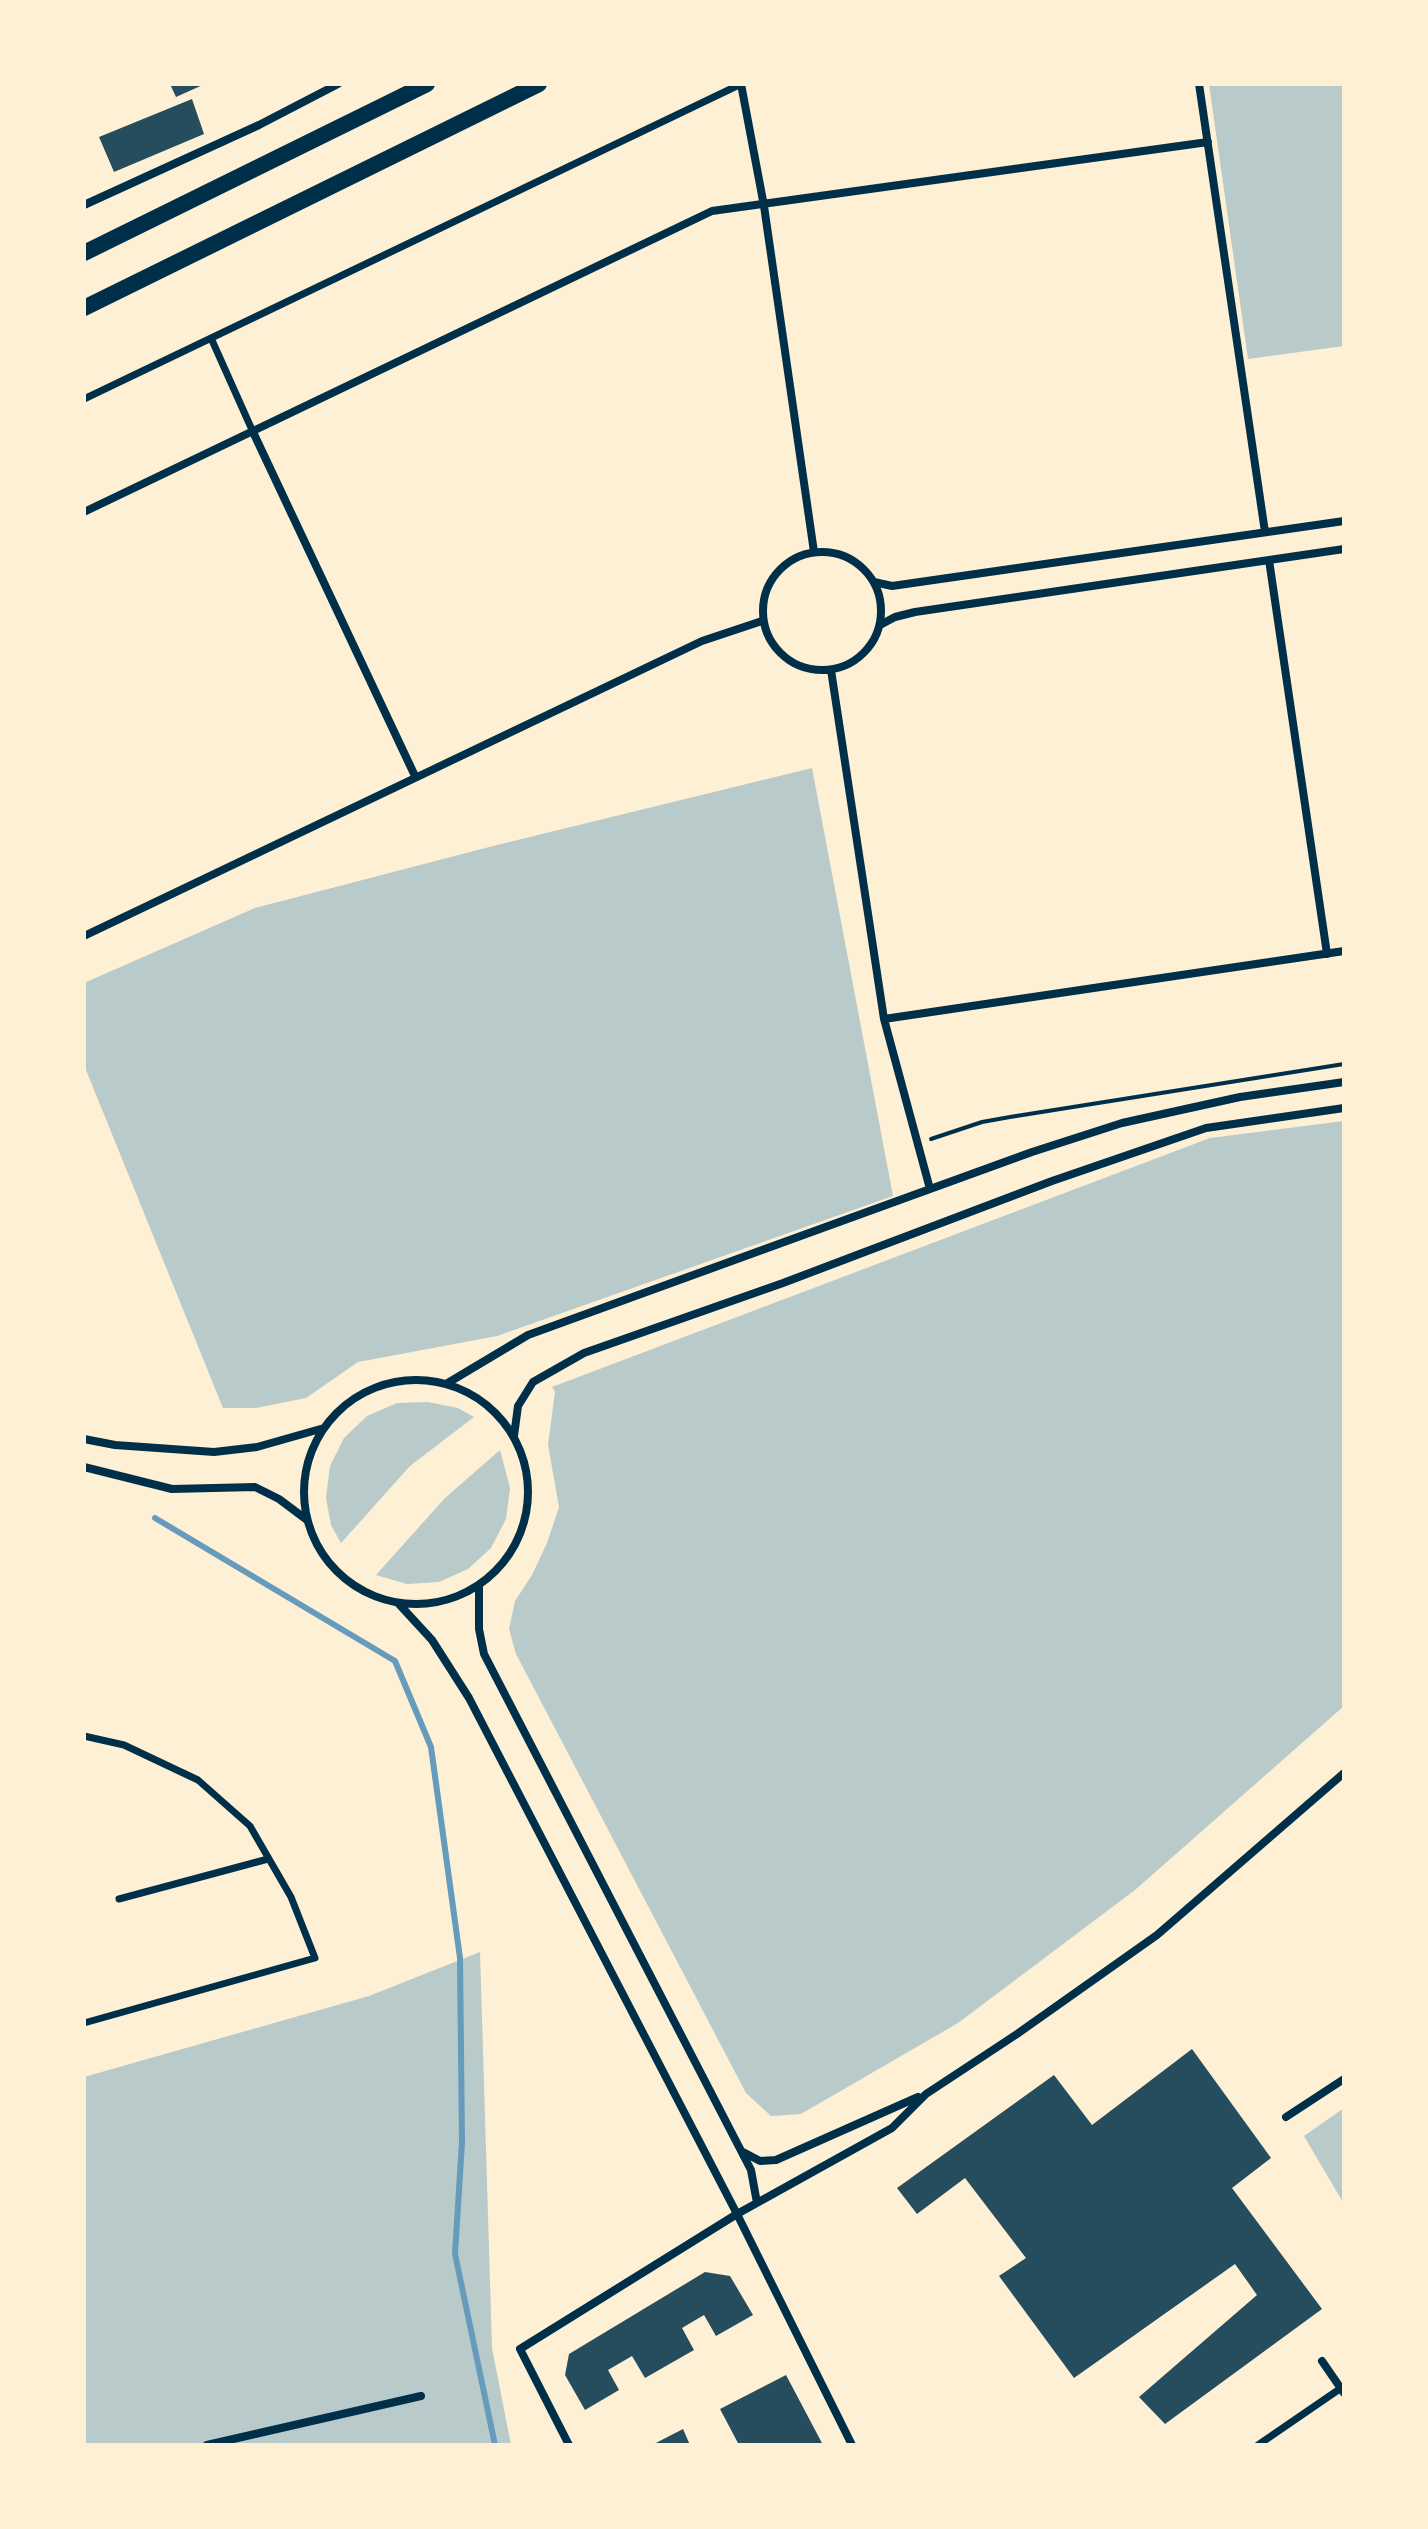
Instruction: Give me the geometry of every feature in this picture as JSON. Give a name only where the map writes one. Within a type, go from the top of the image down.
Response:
[{"type":"highway","points":[[84,253],[427,84]]},
{"type":"highway","points":[[84,308],[539,84]]},
{"type":"street","points":[[84,205],[245,132],[338,84]]},
{"type":"street","points":[[84,399],[741,84],[764,206],[814,552]]},
{"type":"street","points":[[1199,84],[1265,532]]},
{"type":"street","points":[[84,512],[712,211],[1208,142]]},
{"type":"street","points":[[211,338],[415,776]]},
{"type":"street","points":[[874,582],[892,586],[1344,521]]},
{"type":"street","points":[[880,625],[915,612],[1344,549]]},
{"type":"street","points":[[814,552],[835,553],[851,559],[874,582],[881,607],[880,625],[872,643],[846,666],[810,670],[792,663],[772,645],[762,621],[764,596],[773,576],[791,560],[814,552]]},
{"type":"street","points":[[1269,560],[1327,954]]},
{"type":"street","points":[[84,936],[702,641],[762,621]]},
{"type":"street","points":[[831,670],[884,1019],[930,1189]]},
{"type":"street","points":[[884,1019],[1344,951]]},
{"type":"street","points":[[446,1384],[528,1335],[1032,1152],[1122,1123],[1240,1097],[1344,1082]]},
{"type":"street","points":[[514,1436],[518,1406],[533,1382],[584,1353],[783,1283],[1052,1181],[1206,1128],[1344,1108]]},
{"type":"street","points":[[409,1380],[446,1384],[479,1398],[514,1436],[523,1454],[529,1495],[521,1535],[502,1566],[479,1586],[464,1594],[419,1605],[384,1600],[348,1582],[318,1548],[307,1520],[305,1474],[324,1428],[363,1393],[409,1380]]},
{"type":"street","points":[[84,1439],[115,1445],[214,1452],[257,1447],[324,1428]]},
{"type":"street","points":[[84,1467],[172,1489],[255,1487],[279,1499],[307,1520]]},
{"type":"street","points":[[479,1586],[479,1629],[484,1654],[751,2170],[757,2203]]},
{"type":"street","points":[[398,1603],[432,1640],[469,1698],[737,2214],[852,2445]]},
{"type":"street","points":[[84,1736],[124,1745],[198,1780],[250,1826],[291,1897],[315,1958],[84,2023]]},
{"type":"street","points":[[741,2151],[760,2161],[776,2160],[926,2094],[1157,1935],[1344,1773]]},
{"type":"street","points":[[119,1899],[268,1859]]},
{"type":"street","points":[[1286,2117],[1344,2079]]},
{"type":"street","points":[[569,2445],[520,2349],[737,2214],[892,2128],[926,2094]]},
{"type":"street","points":[[1258,2445],[1343,2389],[1322,2361]]},
{"type":"street","points":[[207,2445],[421,2396]]},
{"type":"path","points":[[917,1142],[982,1122],[1344,1064]]},
{"type":"shaded area","points":[[1209,84],[1344,84],[1344,346],[1248,359]]},
{"type":"shaded area","points":[[812,768],[893,1196],[497,1336],[358,1362],[306,1398],[256,1408],[223,1408],[84,1065],[84,983],[255,908]]},
{"type":"shaded area","points":[[1344,1121],[1344,1706],[1135,1890],[958,2023],[801,2114],[771,2116],[746,2093],[516,1654],[509,1629],[515,1601],[547,1543],[559,1507],[548,1445],[555,1392],[552,1387],[1210,1138]]},
{"type":"shaded area","points":[[428,1402],[458,1408],[474,1417],[410,1466],[341,1543],[331,1525],[326,1498],[330,1466],[344,1438],[367,1416],[397,1403]]},
{"type":"shaded area","points":[[500,1450],[510,1488],[506,1519],[491,1548],[468,1569],[439,1582],[407,1584],[376,1575],[445,1498]]},
{"type":"shaded area","points":[[480,1952],[492,2348],[511,2445],[84,2445],[84,2077],[369,1996]]},
{"type":"shaded area","points":[[1344,2108],[1344,2204],[1304,2136]]},
{"type":"building","points":[[170,84],[205,84],[176,97]]},
{"type":"building","points":[[192,99],[204,134],[114,172],[99,137]]},
{"type":"building","points":[[1192,2049],[1271,2158],[1232,2188],[1322,2309],[1165,2424],[1139,2397],[1257,2295],[1235,2264],[1074,2378],[999,2276],[1026,2258],[965,2178],[917,2214],[897,2188],[1054,2075],[1092,2125]]},
{"type":"building","points":[[705,2272],[730,2276],[753,2315],[716,2336],[704,2315],[682,2328],[694,2350],[645,2378],[632,2356],[608,2370],[619,2390],[585,2410],[565,2375],[569,2354]]},
{"type":"building","points":[[786,2375],[823,2445],[739,2445],[720,2409]]},
{"type":"building","points":[[683,2429],[690,2445],[652,2445]]},
{"type":"waterway","points":[[155,1518],[395,1661],[431,1747],[460,1958],[462,2142],[455,2254],[495,2445]]}]
